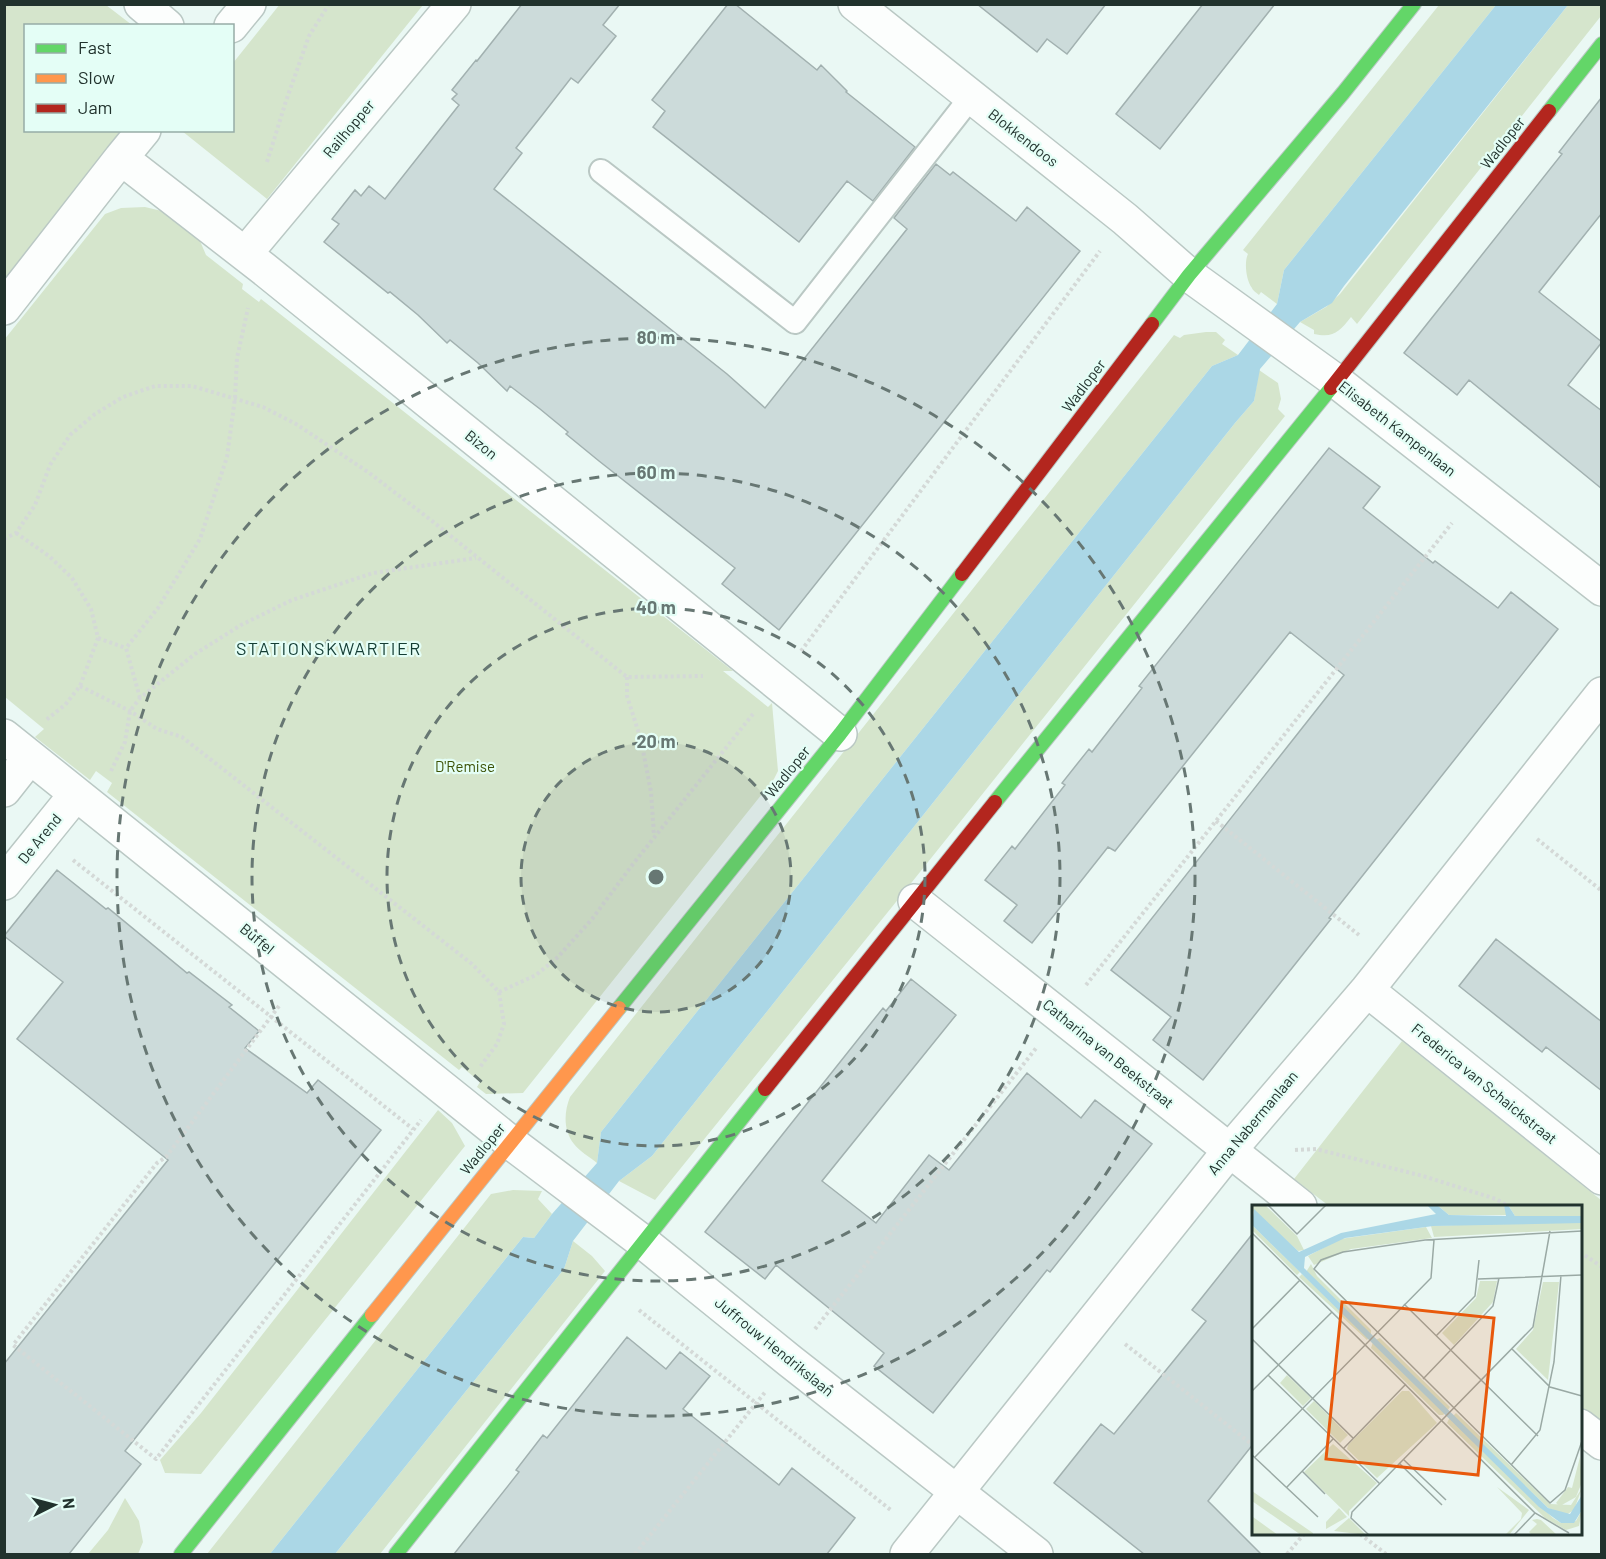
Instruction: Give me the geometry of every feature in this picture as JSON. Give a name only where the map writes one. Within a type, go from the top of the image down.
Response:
[{"type":"street","points":[[141,4],[165,24]]},
{"type":"street","points":[[233,24],[249,4]]},
{"type":"street","name":"Railhopper","points":[[255,262],[453,4]]},
{"type":"street","name":"Blokkendoos","points":[[855,4],[1125,219],[1189,275]]},
{"type":"street","name":"Wadloper","points":[[181,1554],[840,734],[1189,275],[1343,93],[1414,4]]},
{"type":"street","name":"Wadloper","points":[[396,1554],[915,901],[1336,381],[1602,44]]},
{"type":"street","points":[[4,309],[142,132]]},
{"type":"street","name":"Bizon","points":[[121,158],[255,262],[840,734]]},
{"type":"street","name":"Elisabeth Kampenlaan","points":[[1189,275],[1336,381],[1602,589]]},
{"type":"street","name":"Anna Nabermanlaan","points":[[915,1545],[1229,1151],[1367,990],[1602,694]]},
{"type":"street","points":[[4,789],[16,746]]},
{"type":"street","name":"Buffel","points":[[16,746],[510,1142]]},
{"type":"street","name":"De Arend","points":[[4,883],[43,836],[81,798]]},
{"type":"street","name":"Catharina van Beekstraat","points":[[915,901],[1299,1205]]},
{"type":"street","name":"Frederica van Schaickstraat","points":[[1367,990],[1602,1178]]},
{"type":"street","name":"Juffrouw Hendrikslaan","points":[[510,1142],[643,1242],[1036,1554]]},
{"type":"street","points":[[1582,1427],[1602,1443]]},
{"type":"lane","points":[[601,171],[795,322],[971,97]]},
{"type":"path","points":[[266,166],[309,36],[329,4]]},
{"type":"path","points":[[499,992],[536,975],[558,957],[592,919],[769,678],[1125,219]]},
{"type":"path","points":[[126,648],[158,608],[200,539],[227,457],[235,398],[237,358],[255,262]]},
{"type":"path","points":[[4,539],[16,533],[35,505],[50,465],[70,435],[95,414],[123,397],[155,386],[192,386],[263,407],[296,424],[368,472],[627,677],[725,675],[769,678]]},
{"type":"path","points":[[635,1554],[1477,492]]},
{"type":"path","points":[[16,533],[49,556],[72,578],[91,609],[98,638],[80,686],[65,705],[16,746]]},
{"type":"path","points":[[81,798],[108,776],[125,742],[130,711],[140,698],[195,654],[231,630],[292,600],[373,573],[476,558]]},
{"type":"path","points":[[98,638],[126,648]]},
{"type":"path","points":[[126,648],[140,698]]},
{"type":"path","points":[[627,677],[627,696],[641,740],[651,792],[654,837]]},
{"type":"path","points":[[80,686],[130,711],[157,729],[182,737],[472,964],[499,992],[504,1024],[497,1044],[456,1099],[433,1105],[156,1459],[13,1345],[143,1180],[166,1157],[302,975]]},
{"type":"path","points":[[1506,814],[1602,891]]},
{"type":"path","points":[[1216,821],[1390,960]]},
{"type":"path","points":[[43,836],[413,1129]]},
{"type":"path","points":[[1294,1150],[1316,1149],[1423,1176],[1496,1199],[1506,1205]]},
{"type":"path","points":[[1582,1253],[1602,1267]]},
{"type":"path","points":[[608,1285],[757,1403],[915,1545]]},
{"type":"path","points":[[1094,1320],[1252,1444]]},
{"type":"path","points":[[1287,1554],[1302,1535]]},
{"type":"path","points":[[1362,1535],[1386,1554]]},
{"type":"green space","points":[[280,4],[423,5],[267,199],[183,132],[234,132],[234,62]]},
{"type":"green space","points":[[5,5],[106,5],[131,24],[24,24],[24,132],[127,132],[5,288]]},
{"type":"green space","points":[[1439,5],[1496,5],[1284,270],[1277,304],[1261,292],[1259,295],[1253,290],[1248,280],[1246,266],[1248,254],[1243,250]]},
{"type":"green space","points":[[1568,5],[1601,5],[1601,16],[1357,324],[1351,317],[1336,333],[1314,334],[1314,330],[1300,322],[1326,307],[1340,294]]},
{"type":"green space","name":"D'Remise","points":[[145,207],[166,212],[200,241],[206,255],[243,284],[242,289],[259,302],[261,299],[733,671],[723,671],[768,707],[772,703],[778,771],[774,779],[523,1093],[486,1094],[477,1087],[480,1082],[462,1067],[459,1070],[107,792],[112,783],[96,771],[90,780],[35,737],[44,729],[5,697],[4,340],[105,214],[121,208]]},
{"type":"green space","points":[[1216,332],[1225,340],[1222,344],[1238,355],[1212,366],[601,1132],[597,1163],[582,1152],[570,1139],[566,1127],[570,1097],[1174,335],[1180,338],[1184,335]]},
{"type":"green space","points":[[1259,370],[1278,383],[1281,399],[1278,409],[1285,416],[655,1200],[619,1181],[652,1156],[1254,401]]},
{"type":"green space","points":[[1402,1041],[1601,1200],[1601,1424],[1582,1408],[1582,1205],[1328,1205],[1294,1179]]},
{"type":"green space","points":[[438,1110],[452,1123],[465,1146],[201,1474],[165,1473],[160,1460],[201,1413]]},
{"type":"green space","points":[[513,1190],[542,1191],[538,1199],[552,1214],[534,1238],[523,1237],[270,1554],[207,1554],[491,1194]]},
{"type":"green space","points":[[573,1241],[592,1256],[605,1271],[380,1554],[335,1554],[564,1269]]},
{"type":"green space","points":[[125,1498],[139,1521],[143,1542],[138,1554],[88,1554],[108,1530]]},
{"type":"water","points":[[1496,5],[1568,5],[1332,303],[1300,322],[1260,369],[1254,401],[652,1156],[619,1181],[573,1241],[564,1269],[335,1554],[270,1554],[523,1237],[534,1238],[597,1163],[601,1132],[1212,366],[1238,355],[1277,304],[1284,270]]},
{"type":"building","points":[[522,4],[620,4],[603,25],[616,36],[578,83],[571,78],[516,148],[522,153],[494,189],[727,374],[765,408],[907,229],[894,218],[936,164],[950,175],[953,172],[1016,221],[1027,207],[1080,251],[779,630],[722,584],[735,568],[599,461],[540,409],[510,386],[507,391],[450,340],[447,343],[390,292],[388,293],[324,242],[339,224],[332,219],[355,190],[361,196],[369,186],[385,199],[459,105],[452,99],[457,94],[452,90]]},
{"type":"building","points":[[728,4],[735,4],[817,70],[821,65],[846,92],[915,147],[873,201],[847,181],[799,242],[653,127],[665,111],[652,100]]},
{"type":"building","points":[[977,4],[1106,4],[1067,54],[1047,39],[1037,52]]},
{"type":"building","points":[[1203,4],[1275,4],[1160,149],[1116,114]]},
{"type":"building","points":[[1602,97],[1602,213],[1539,292],[1602,342],[1568,385],[1602,411],[1602,489],[1469,380],[1457,395],[1404,353],[1562,154],[1559,152]]},
{"type":"building","points":[[1329,448],[1380,487],[1363,508],[1433,563],[1435,561],[1498,608],[1511,592],[1558,629],[1203,1080],[1153,1040],[1171,1017],[1111,970],[1344,675],[1290,632],[1115,851],[1108,847],[1032,943],[1004,921],[1017,905],[985,880],[1012,846],[1015,849],[1065,785],[1062,783],[1089,749],[1092,752],[1142,688],[1139,686]]},
{"type":"building","points":[[57,870],[106,909],[108,908],[187,973],[189,972],[232,1005],[229,1007],[259,1031],[245,1048],[307,1093],[318,1080],[381,1130],[125,1451],[141,1464],[69,1554],[4,1554],[4,1364],[168,1160],[17,1039],[63,982],[4,936]]},
{"type":"building","points":[[1496,939],[1602,1022],[1602,1091],[1546,1047],[1542,1052],[1459,986]]},
{"type":"building","points":[[911,979],[956,1015],[822,1181],[876,1223],[929,1155],[949,1170],[1027,1073],[1081,1118],[1095,1100],[1152,1144],[1050,1272],[1047,1270],[933,1413],[874,1366],[884,1353],[776,1265],[765,1279],[705,1232],[883,1008],[886,1011]]},
{"type":"building","points":[[1252,1235],[1252,1446],[1208,1501],[1261,1554],[1144,1554],[1054,1483],[1101,1424],[1114,1434],[1206,1321],[1192,1310]]},
{"type":"building","points":[[627,1337],[666,1369],[680,1352],[710,1376],[683,1409],[779,1485],[792,1468],[855,1518],[827,1554],[454,1554],[519,1472],[516,1470],[543,1435],[547,1438]]},
{"type":"traffic: fast","points":[[1152,324],[1189,275],[1343,93],[1414,4]]},
{"type":"traffic: fast","points":[[1549,111],[1602,44]]},
{"type":"traffic: fast","points":[[995,802],[1331,388]]},
{"type":"traffic: fast","points":[[619,1008],[840,734],[962,574]]},
{"type":"traffic: fast","points":[[396,1554],[765,1089]]},
{"type":"traffic: fast","points":[[181,1554],[372,1315]]},
{"type":"traffic: slow","points":[[372,1315],[619,1008]]},
{"type":"traffic: jam","points":[[1331,388],[1549,111]]},
{"type":"traffic: jam","points":[[962,574],[1152,324]]},
{"type":"traffic: jam","points":[[765,1089],[995,802]]},
{"type":"district","name":"STATIONSKWARTIER","points":[[329,649]]}]
